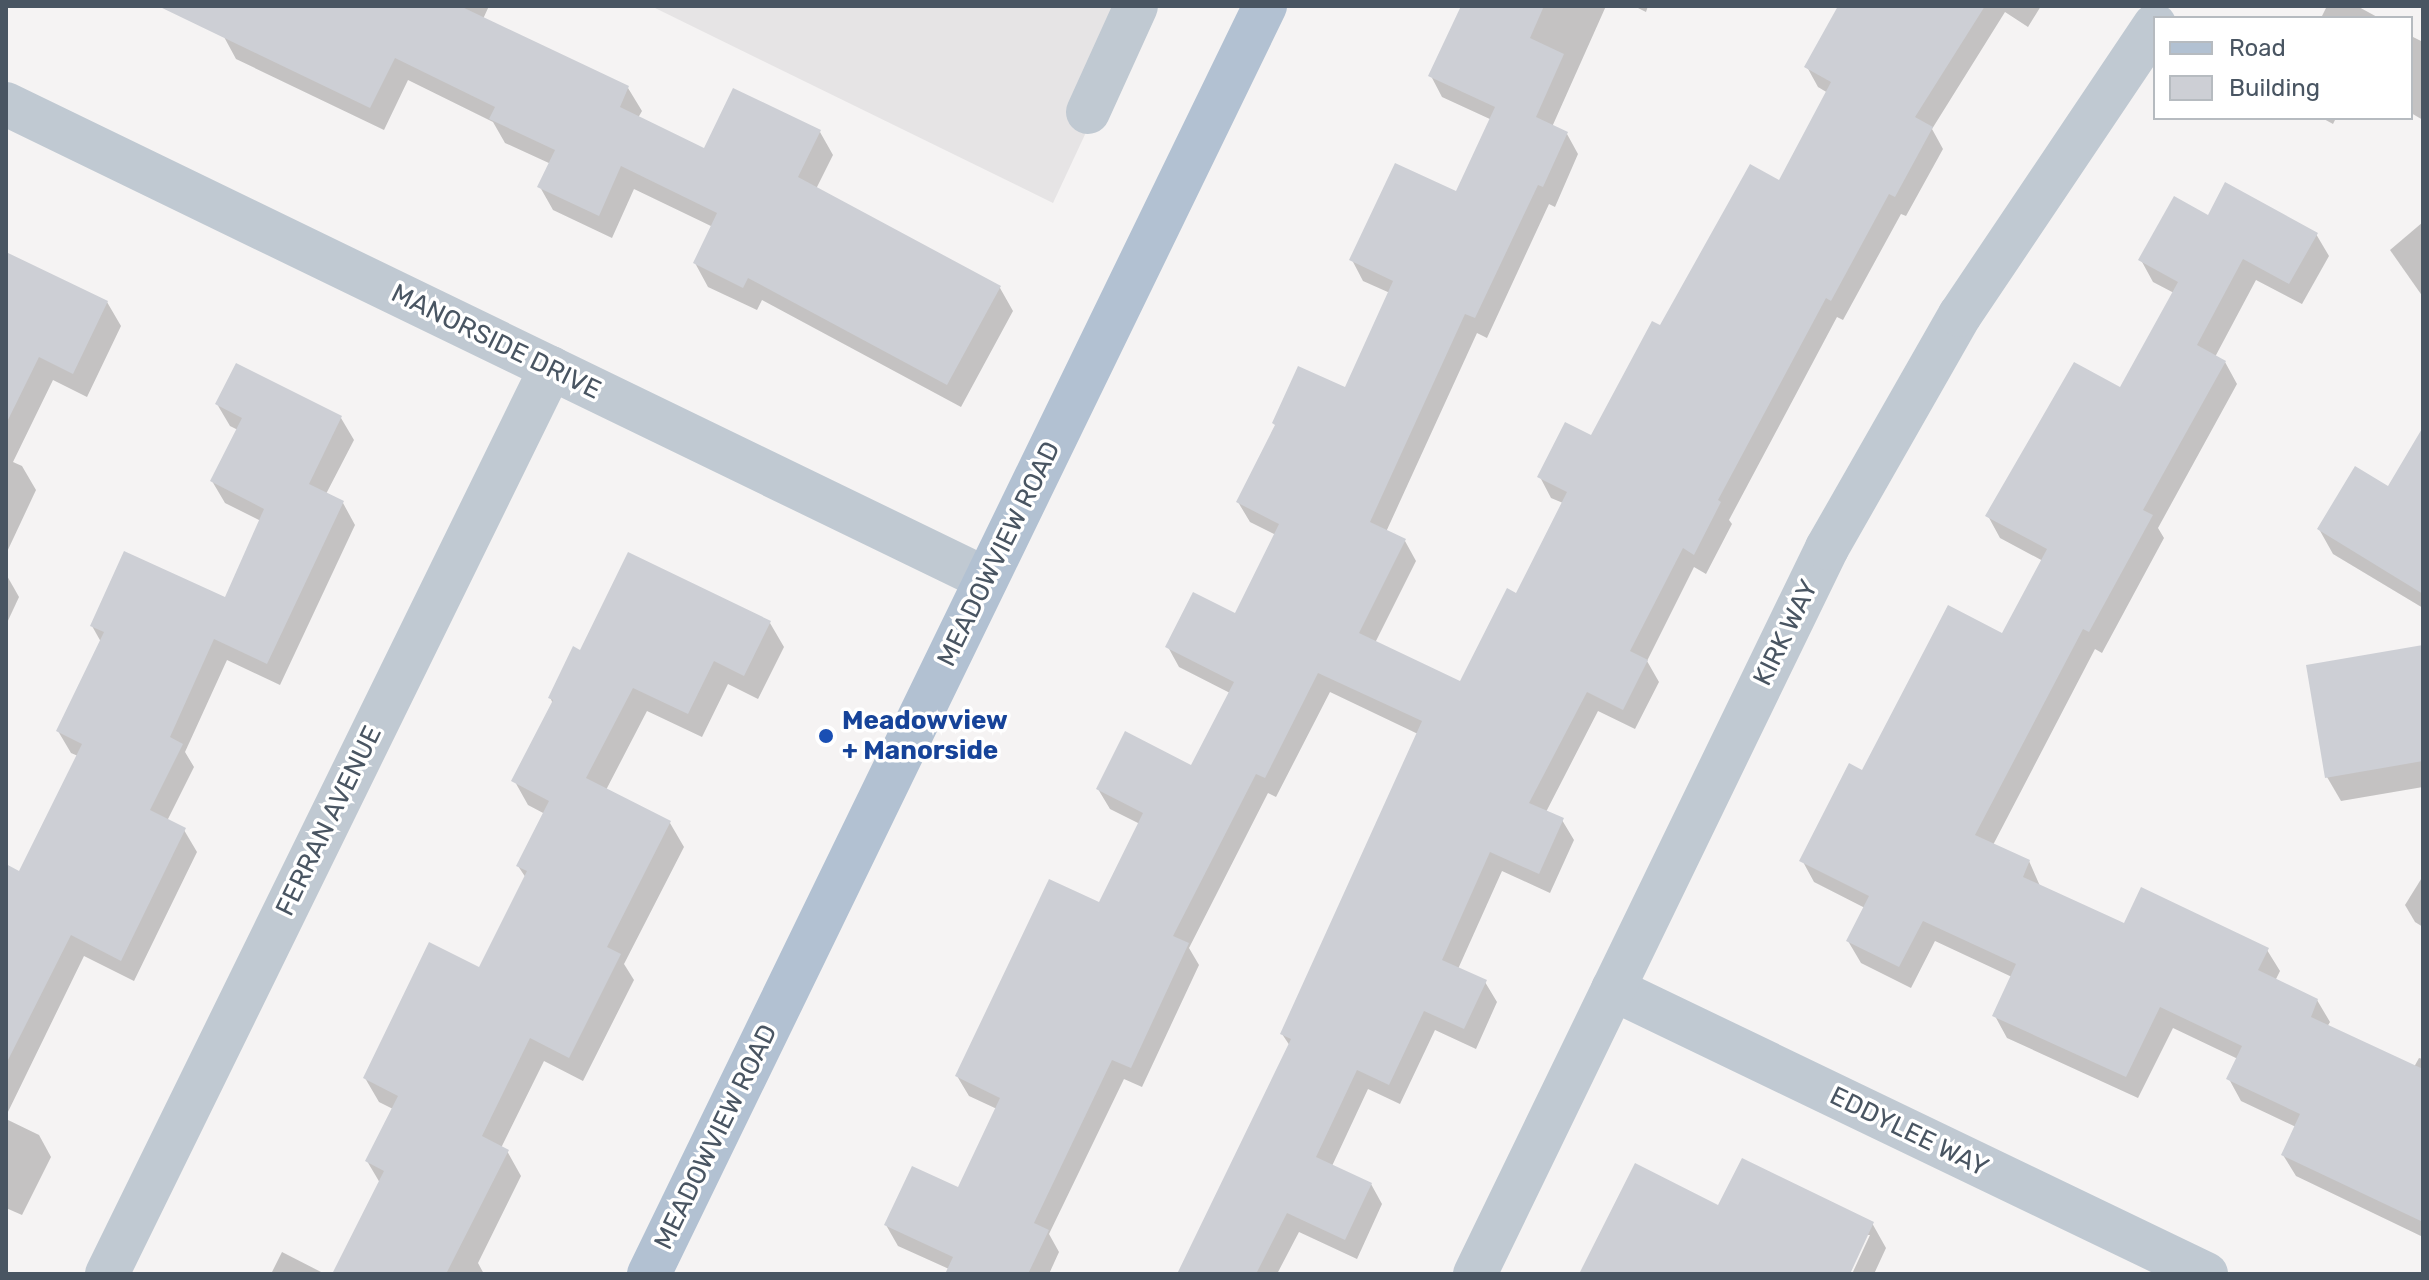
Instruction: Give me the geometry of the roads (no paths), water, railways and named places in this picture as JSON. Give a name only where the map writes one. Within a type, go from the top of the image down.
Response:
[{"type":"main road","name":"MEADOWVIEW ROAD","points":[[649,1274],[1265,6]]},
{"type":"street","points":[[1088,112],[1136,6]]},
{"type":"street","name":"KIRK WAY","points":[[1475,1274],[1827,548],[1960,315],[2153,28]]},
{"type":"street","name":"MANORSIDE DRIVE","points":[[6,104],[986,579]]},
{"type":"street","name":"FERRAN AVENUE","points":[[107,1274],[551,368]]},
{"type":"street","name":"EDDYLEE WAY","points":[[1613,989],[2206,1274]]},
{"type":"place","name":"Meadowview + Manorside","points":[[826,736]]}]
